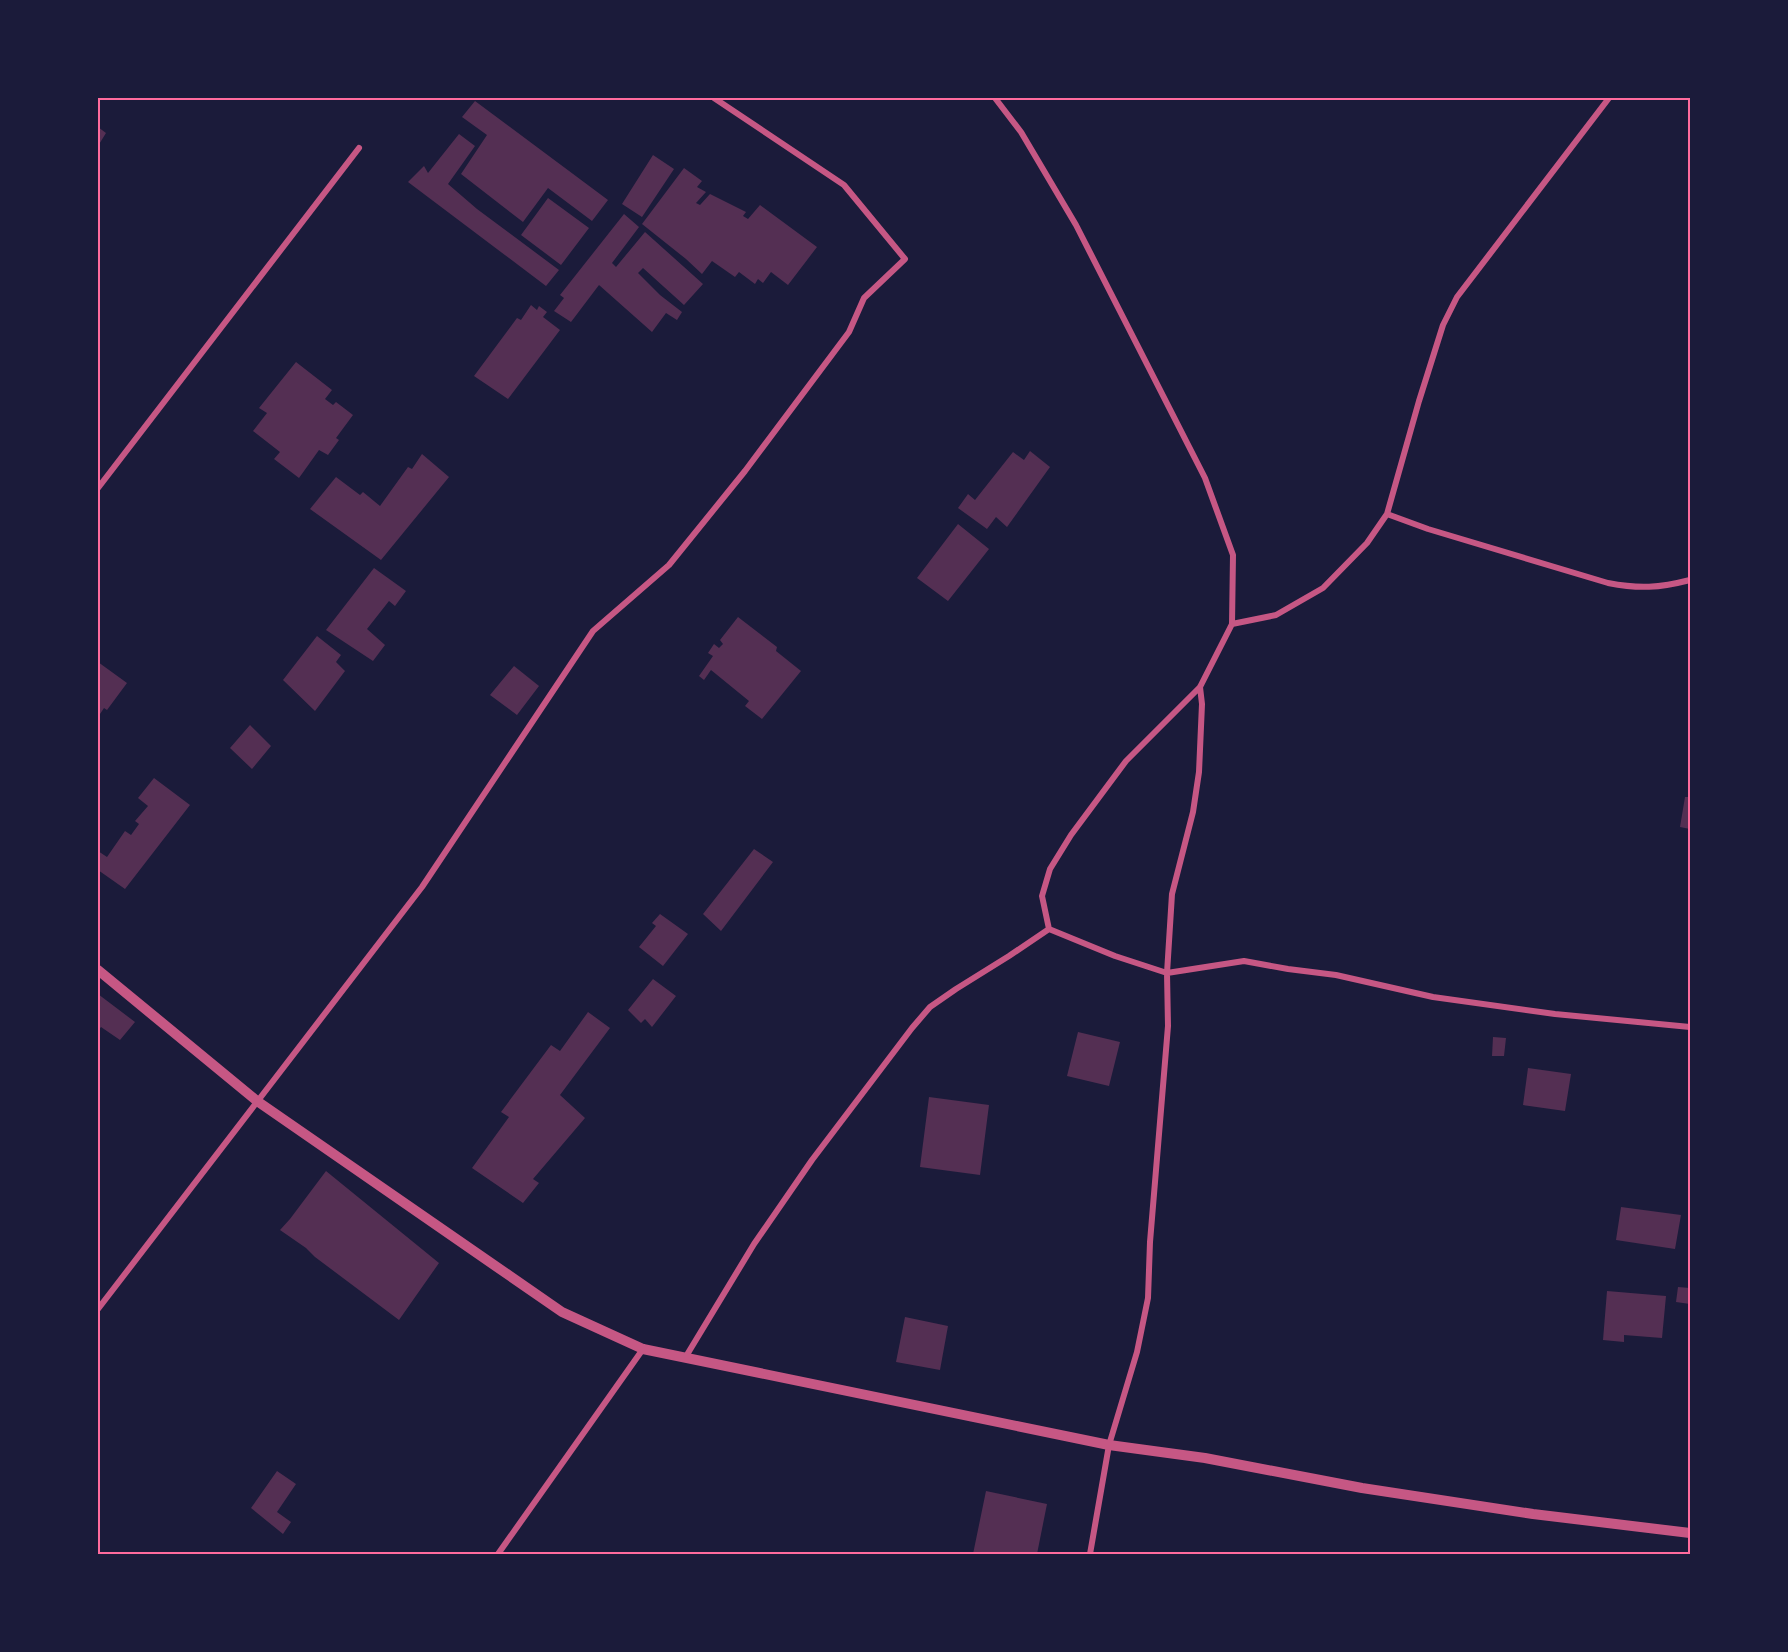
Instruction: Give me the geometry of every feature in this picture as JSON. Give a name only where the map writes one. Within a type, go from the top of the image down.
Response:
[{"type":"street","points":[[98,1309],[422,887],[592,631],[669,565],[745,471],[849,333],[864,298],[905,259],[844,186],[714,98]]},
{"type":"street","points":[[995,98],[1021,132],[1076,225],[1205,478],[1233,555],[1232,624],[1200,687],[1126,761],[1071,835],[1050,869],[1042,896],[1048,929]]},
{"type":"street","points":[[1232,624],[1276,615],[1323,588],[1367,543],[1386,514],[1443,325],[1457,297],[1609,98]]},
{"type":"street","points":[[98,488],[359,148]]},
{"type":"street","points":[[1386,514],[1428,529],[1608,583],[1633,588],[1666,587],[1690,580]]},
{"type":"street","points":[[1090,1554],[1109,1445],[1137,1352],[1148,1298],[1150,1242],[1168,1026],[1167,973],[1172,894],[1193,812],[1199,772],[1202,704],[1200,687]]},
{"type":"street","points":[[1048,929],[1115,956],[1167,973],[1244,961],[1336,975],[1433,997],[1555,1014],[1690,1027]]},
{"type":"street","points":[[685,1358],[754,1244],[812,1160],[912,1028],[930,1007],[1048,929]]},
{"type":"street","points":[[98,970],[257,1101],[562,1312],[643,1349],[1109,1445],[1205,1458],[1373,1490],[1533,1514],[1690,1533]]},
{"type":"street","points":[[498,1554],[643,1349]]},
{"type":"building","points":[[475,101],[608,200],[592,221],[548,188],[523,222],[461,174],[487,135],[462,117]]},
{"type":"building","points":[[98,127],[106,133],[98,146]]},
{"type":"building","points":[[459,134],[475,146],[448,184],[477,209],[559,270],[546,286],[408,182],[424,166],[428,173]]},
{"type":"building","points":[[653,155],[674,169],[642,217],[622,204]]},
{"type":"building","points":[[684,168],[702,181],[697,187],[706,192],[696,203],[700,205],[710,194],[746,212],[743,216],[748,219],[760,205],[817,247],[788,285],[771,272],[763,283],[758,279],[755,284],[739,272],[735,277],[712,261],[702,274],[642,224]]},
{"type":"building","points":[[548,198],[589,228],[561,265],[521,235]]},
{"type":"building","points":[[624,214],[639,227],[612,263],[616,267],[645,232],[703,284],[684,305],[643,268],[638,273],[660,295],[682,312],[677,320],[666,313],[652,332],[599,285],[571,322],[554,311],[564,298],[560,295]]},
{"type":"building","points":[[531,305],[537,310],[539,306],[547,312],[543,317],[560,330],[508,399],[474,376],[517,318],[521,320]]},
{"type":"building","points":[[296,362],[332,390],[325,399],[333,405],[336,402],[353,415],[336,438],[339,440],[328,455],[319,450],[299,478],[274,459],[280,452],[253,431],[267,413],[259,408]]},
{"type":"building","points":[[1030,451],[1050,467],[1007,527],[996,517],[987,529],[958,508],[968,494],[975,500],[1013,452],[1024,460]]},
{"type":"building","points":[[422,454],[449,477],[381,560],[310,509],[336,477],[360,495],[363,492],[380,506],[408,467],[412,469]]},
{"type":"building","points":[[958,524],[989,549],[948,601],[917,578]]},
{"type":"building","points":[[374,568],[406,591],[395,606],[389,601],[367,629],[385,645],[373,661],[326,630]]},
{"type":"building","points":[[738,617],[777,647],[776,651],[801,671],[762,719],[745,706],[749,701],[711,670],[704,680],[699,676],[713,656],[708,653],[714,644],[719,648],[723,644],[720,640]]},
{"type":"building","points":[[317,636],[341,655],[336,662],[345,671],[315,711],[283,680]]},
{"type":"building","points":[[98,662],[127,683],[107,710],[104,708],[98,717]]},
{"type":"building","points":[[514,666],[539,686],[517,715],[490,695]]},
{"type":"building","points":[[250,725],[271,746],[252,769],[230,748]]},
{"type":"building","points":[[154,778],[190,805],[125,889],[98,870],[98,851],[107,857],[125,831],[131,835],[139,824],[135,821],[148,806],[138,798]]},
{"type":"building","points":[[1685,797],[1690,797],[1690,829],[1680,827]]},
{"type":"building","points":[[754,849],[773,862],[721,931],[703,914]]},
{"type":"building","points":[[660,914],[688,934],[663,966],[639,947],[656,926],[652,923]]},
{"type":"building","points":[[653,979],[676,996],[652,1027],[645,1019],[641,1023],[628,1010]]},
{"type":"building","points":[[98,994],[135,1022],[120,1040],[101,1027],[98,1031]]},
{"type":"building","points":[[588,1012],[610,1028],[560,1095],[585,1118],[533,1179],[539,1183],[523,1203],[472,1168],[509,1117],[501,1112],[551,1045],[560,1051]]},
{"type":"building","points":[[1078,1032],[1120,1042],[1109,1086],[1067,1076]]},
{"type":"building","points":[[1493,1037],[1506,1038],[1504,1056],[1492,1056]]},
{"type":"building","points":[[1528,1068],[1571,1074],[1565,1111],[1523,1105]]},
{"type":"building","points":[[929,1097],[989,1105],[980,1175],[920,1167]]},
{"type":"building","points":[[326,1171],[439,1263],[399,1320],[280,1230]]},
{"type":"building","points":[[1621,1207],[1681,1215],[1675,1249],[1616,1240]]},
{"type":"building","points":[[1678,1287],[1690,1288],[1690,1304],[1676,1302]]},
{"type":"building","points":[[1607,1291],[1666,1296],[1662,1338],[1624,1335],[1624,1342],[1603,1340]]},
{"type":"building","points":[[905,1317],[948,1326],[940,1370],[896,1362]]},
{"type":"building","points":[[277,1471],[296,1484],[277,1512],[291,1522],[283,1534],[251,1508]]},
{"type":"building","points":[[986,1491],[1047,1504],[1037,1554],[973,1554]]}]
